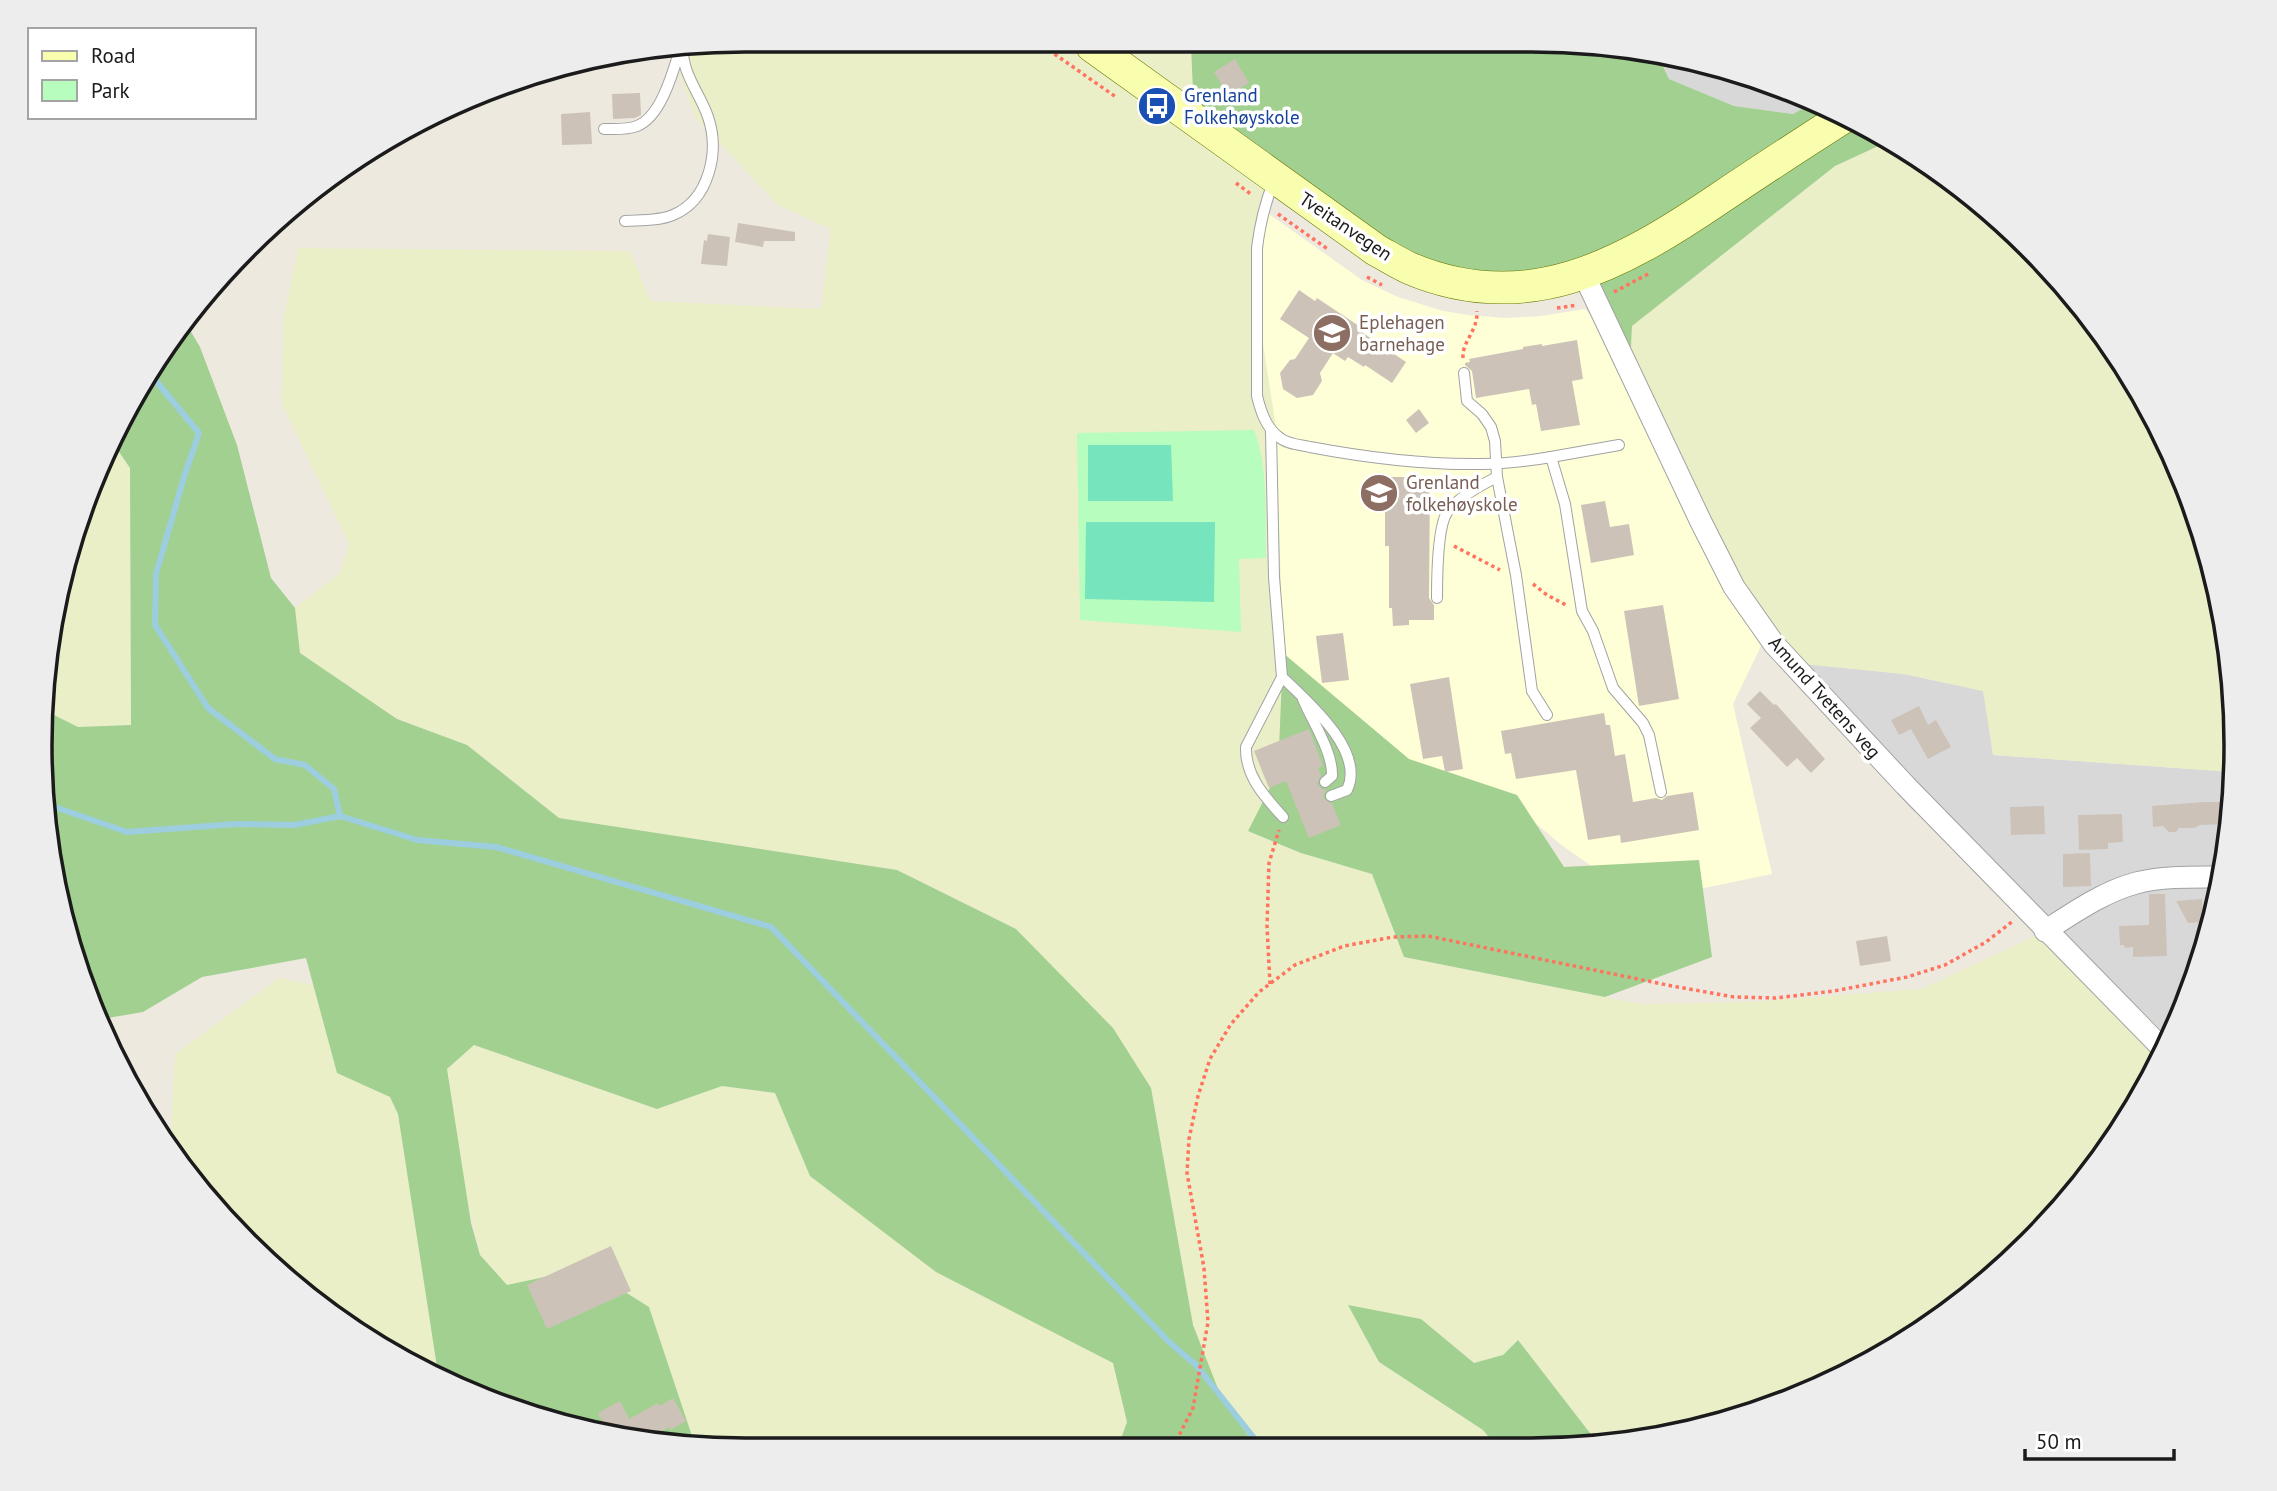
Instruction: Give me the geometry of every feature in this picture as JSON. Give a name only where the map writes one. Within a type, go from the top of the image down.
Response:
[{"type":"main road","name":"Tveitanvegen","points":[[1100,52],[1270,191],[1409,268],[1444,279],[1505,288],[1590,287],[1635,252],[1836,123]]},
{"type":"street","name":"Amund Tvetens veg","points":[[1590,287],[1700,522],[1734,587],[1774,644],[2026,912],[2157,1043]]},
{"type":"street","points":[[2045,931],[2088,903],[2136,883],[2182,877],[2212,877]]},
{"type":"lane","points":[[604,129],[640,125],[651,116],[663,96],[677,56]]},
{"type":"lane","points":[[625,220],[652,220],[672,216],[691,206],[701,192],[710,170],[712,134],[708,117],[688,76],[682,56]]},
{"type":"lane","points":[[1270,191],[1257,248],[1257,396],[1261,413],[1272,431],[1282,440],[1335,452],[1427,461],[1497,463],[1619,445]]},
{"type":"lane","points":[[1464,373],[1467,401],[1491,426],[1496,441],[1497,477],[1518,585],[1532,691],[1547,715]]},
{"type":"lane","points":[[1272,431],[1274,564],[1282,677],[1246,747],[1245,757],[1260,792],[1283,817]]},
{"type":"lane","points":[[1551,457],[1565,504],[1582,611],[1593,631],[1613,688],[1643,723],[1661,792]]},
{"type":"lane","points":[[1437,598],[1442,524],[1448,512],[1468,495],[1497,477]]},
{"type":"lane","points":[[1282,677],[1314,706],[1327,722],[1351,766],[1347,790],[1331,796]]},
{"type":"lane","points":[[1302,696],[1332,769],[1332,776],[1325,782]]},
{"type":"path","points":[[1052,52],[1121,100]]},
{"type":"path","points":[[1235,183],[1270,191],[1332,253]]},
{"type":"path","points":[[1553,309],[1590,287],[1619,290],[1653,272]]},
{"type":"path","points":[[1364,274],[1384,285]]},
{"type":"path","points":[[1464,373],[1463,351],[1477,322],[1477,311]]},
{"type":"path","points":[[1441,539],[1494,566],[1518,585]]},
{"type":"path","points":[[1514,561],[1547,595],[1582,611]]},
{"type":"path","points":[[1270,984],[1267,926],[1269,863],[1283,817]]},
{"type":"path","points":[[1178,1438],[1193,1408],[1208,1322],[1204,1268],[1187,1173],[1189,1139],[1198,1096],[1210,1059],[1231,1024],[1259,992],[1295,965],[1344,946],[1393,937],[1428,936],[1672,986],[1734,997],[1776,998],[1907,978],[1945,965],[1986,942],[2026,912]]},
{"type":"shaded area","points":[[746,52],[1191,52],[1194,114],[1275,176],[1254,287],[1276,427],[1283,653],[1278,772],[1249,831],[1301,853],[1372,874],[1404,957],[1640,1004],[1750,1002],[1921,989],[2057,926],[2162,1032],[2132,1092],[2108,1131],[2053,1202],[2022,1236],[1953,1295],[1878,1346],[1797,1386],[1754,1402],[1667,1425],[1592,1436],[1518,1340],[1503,1355],[1474,1363],[1421,1319],[1349,1306],[1379,1362],[1483,1430],[1490,1438],[1250,1438],[1222,1399],[1193,1325],[1151,1088],[1016,929],[897,870],[559,818],[467,745],[397,719],[300,653],[295,608],[339,574],[349,544],[282,404],[283,321],[298,248],[630,251],[650,301],[821,309],[831,229],[778,205],[696,118],[672,56]]},
{"type":"shaded area","points":[[1662,65],[1754,89],[1804,108],[1793,114],[1734,106],[1669,79]]},
{"type":"shaded area","points":[[1879,146],[1917,169],[1988,224],[2022,255],[2053,289],[2108,360],[2132,399],[2172,480],[2201,566],[2219,655],[2223,700],[2223,771],[1993,755],[1983,691],[1904,674],[1783,662],[1629,388],[1632,326],[1835,166]]},
{"type":"shaded area","name":"Grenland folkehøyskole","points":[[1252,202],[1362,280],[1398,297],[1443,311],[1506,318],[1585,309],[1596,321],[1721,585],[1761,646],[1733,704],[1772,874],[1641,901],[1560,844],[1505,797],[1315,876],[1253,430]]},
{"type":"shaded area","points":[[118,451],[130,468],[131,725],[78,727],[53,715],[58,655],[76,566],[89,523]]},
{"type":"shaded area","points":[[1787,662],[1904,674],[1984,691],[1993,755],[2223,771],[2219,836],[2201,925],[2188,968],[2163,1031],[1992,860],[1913,811]]},
{"type":"shaded area","points":[[279,978],[313,985],[337,1073],[390,1097],[398,1114],[437,1366],[360,1322],[324,1295],[255,1236],[224,1202],[171,1134],[175,1054]]},
{"type":"shaded area","points":[[474,1045],[656,1109],[722,1086],[775,1093],[810,1176],[936,1272],[1113,1363],[1127,1422],[1121,1438],[692,1436],[648,1307],[587,1268],[507,1285],[480,1255],[463,1179],[447,1069]]},
{"type":"green space","points":[[1191,52],[1577,54],[1662,65],[1669,79],[1734,106],[1793,114],[1804,108],[1879,146],[1835,166],[1632,326],[1630,367],[1589,270],[1505,284],[1394,257],[1194,114]]},
{"type":"green space","points":[[191,331],[200,347],[237,445],[271,578],[295,608],[300,653],[397,719],[467,745],[559,818],[897,870],[1016,929],[1113,1028],[1151,1088],[1193,1325],[1222,1399],[1250,1438],[1121,1438],[1127,1422],[1113,1363],[936,1272],[810,1176],[775,1093],[722,1086],[657,1109],[474,1045],[447,1069],[471,1223],[480,1255],[507,1285],[587,1268],[649,1307],[692,1436],[655,1433],[566,1415],[480,1386],[437,1366],[398,1114],[390,1097],[337,1073],[306,958],[202,977],[143,1012],[108,1018],[89,968],[76,925],[58,836],[52,746],[53,715],[78,727],[131,725],[130,468],[118,451],[145,399]]},
{"type":"green space","points":[[1254,430],[1264,477],[1266,558],[1239,559],[1241,632],[1080,620],[1077,433]]},
{"type":"green space","points":[[1088,445],[1171,445],[1173,501],[1088,501]]},
{"type":"green space","points":[[1086,522],[1215,522],[1214,602],[1085,599]]},
{"type":"green space","points":[[1283,653],[1409,759],[1517,795],[1564,867],[1699,860],[1712,957],[1605,997],[1404,957],[1372,874],[1301,853],[1248,831],[1278,772]]},
{"type":"green space","points":[[1348,1305],[1421,1319],[1474,1363],[1503,1355],[1518,1340],[1592,1436],[1490,1438],[1483,1430],[1379,1362]]},
{"type":"building","points":[[1235,59],[1249,83],[1228,95],[1214,72]]},
{"type":"building","points":[[640,93],[641,115],[635,118],[613,119],[612,94]]},
{"type":"building","points":[[590,112],[592,144],[562,145],[561,114]]},
{"type":"building","points":[[738,223],[795,232],[795,241],[764,241],[763,247],[735,242]]},
{"type":"building","points":[[708,234],[730,237],[727,266],[701,264],[704,240],[707,241]]},
{"type":"building","points":[[1299,290],[1315,301],[1317,298],[1365,330],[1363,333],[1406,362],[1392,383],[1365,365],[1364,367],[1348,357],[1345,361],[1333,353],[1320,373],[1322,381],[1313,395],[1297,398],[1283,389],[1280,373],[1290,360],[1295,359],[1309,338],[1280,319]]},
{"type":"building","points":[[1577,340],[1583,379],[1572,381],[1580,425],[1541,431],[1536,404],[1532,405],[1529,389],[1476,398],[1472,371],[1465,365],[1470,362],[1469,359],[1523,347]]},
{"type":"building","points":[[1419,409],[1429,423],[1416,433],[1406,420]]},
{"type":"building","points":[[1388,477],[1405,477],[1405,482],[1430,482],[1429,598],[1434,605],[1434,620],[1409,620],[1409,625],[1393,626],[1392,608],[1389,608],[1389,546],[1385,546],[1385,494],[1389,494]]},
{"type":"building","points":[[1605,501],[1610,527],[1629,524],[1634,555],[1591,563],[1581,505]]},
{"type":"building","points":[[1663,605],[1679,699],[1639,706],[1624,611]]},
{"type":"building","points":[[1343,633],[1349,680],[1322,683],[1316,636]]},
{"type":"building","points":[[1449,677],[1463,769],[1445,772],[1442,756],[1423,759],[1410,684]]},
{"type":"building","points":[[1760,691],[1776,704],[1825,759],[1811,773],[1797,758],[1787,767],[1750,728],[1761,718],[1747,704]]},
{"type":"building","points":[[1919,706],[1928,725],[1936,720],[1951,747],[1928,759],[1911,729],[1899,735],[1891,720]]},
{"type":"building","points":[[1604,713],[1606,725],[1610,725],[1615,756],[1625,754],[1633,802],[1656,798],[1662,800],[1667,796],[1693,792],[1699,830],[1621,843],[1620,835],[1588,840],[1576,770],[1516,779],[1511,753],[1505,754],[1501,731]]},
{"type":"building","points":[[1309,729],[1323,766],[1318,768],[1321,775],[1317,784],[1327,790],[1323,794],[1324,799],[1332,804],[1341,825],[1309,838],[1286,781],[1269,788],[1254,751]]},
{"type":"building","points":[[2222,802],[2220,824],[2179,828],[2176,832],[2169,832],[2163,826],[2153,827],[2152,806]]},
{"type":"building","points":[[2044,806],[2045,834],[2011,835],[2010,807]]},
{"type":"building","points":[[2122,814],[2123,842],[2108,843],[2108,849],[2079,850],[2078,815]]},
{"type":"building","points":[[2090,853],[2091,886],[2063,887],[2063,854]]},
{"type":"building","points":[[2149,894],[2165,894],[2167,956],[2133,957],[2133,947],[2125,948],[2120,945],[2119,926],[2149,925]]},
{"type":"building","points":[[2202,899],[2202,922],[2188,923],[2176,901]]},
{"type":"building","points":[[1887,936],[1891,961],[1860,966],[1856,941]]},
{"type":"building","points":[[611,1246],[631,1291],[547,1329],[527,1285]]},
{"type":"building","points":[[673,1398],[686,1421],[670,1430],[669,1427],[655,1433],[604,1424],[598,1413],[620,1401],[629,1419],[658,1403],[660,1406]]},
{"type":"waterway","points":[[156,381],[199,433],[156,574],[155,625],[208,708],[275,759],[305,765],[334,789],[340,816]]},
{"type":"waterway","points":[[55,807],[127,832],[236,824],[295,825],[340,816],[417,840],[496,847],[771,927],[1169,1342],[1196,1365],[1254,1438]]},
{"type":"place","name":"Grenland Folkehøyskole","points":[[1157,106]]},
{"type":"place","name":"Eplehagen barnehage","points":[[1332,333]]},
{"type":"place","name":"Grenland folkehøyskole","points":[[1379,493]]}]
